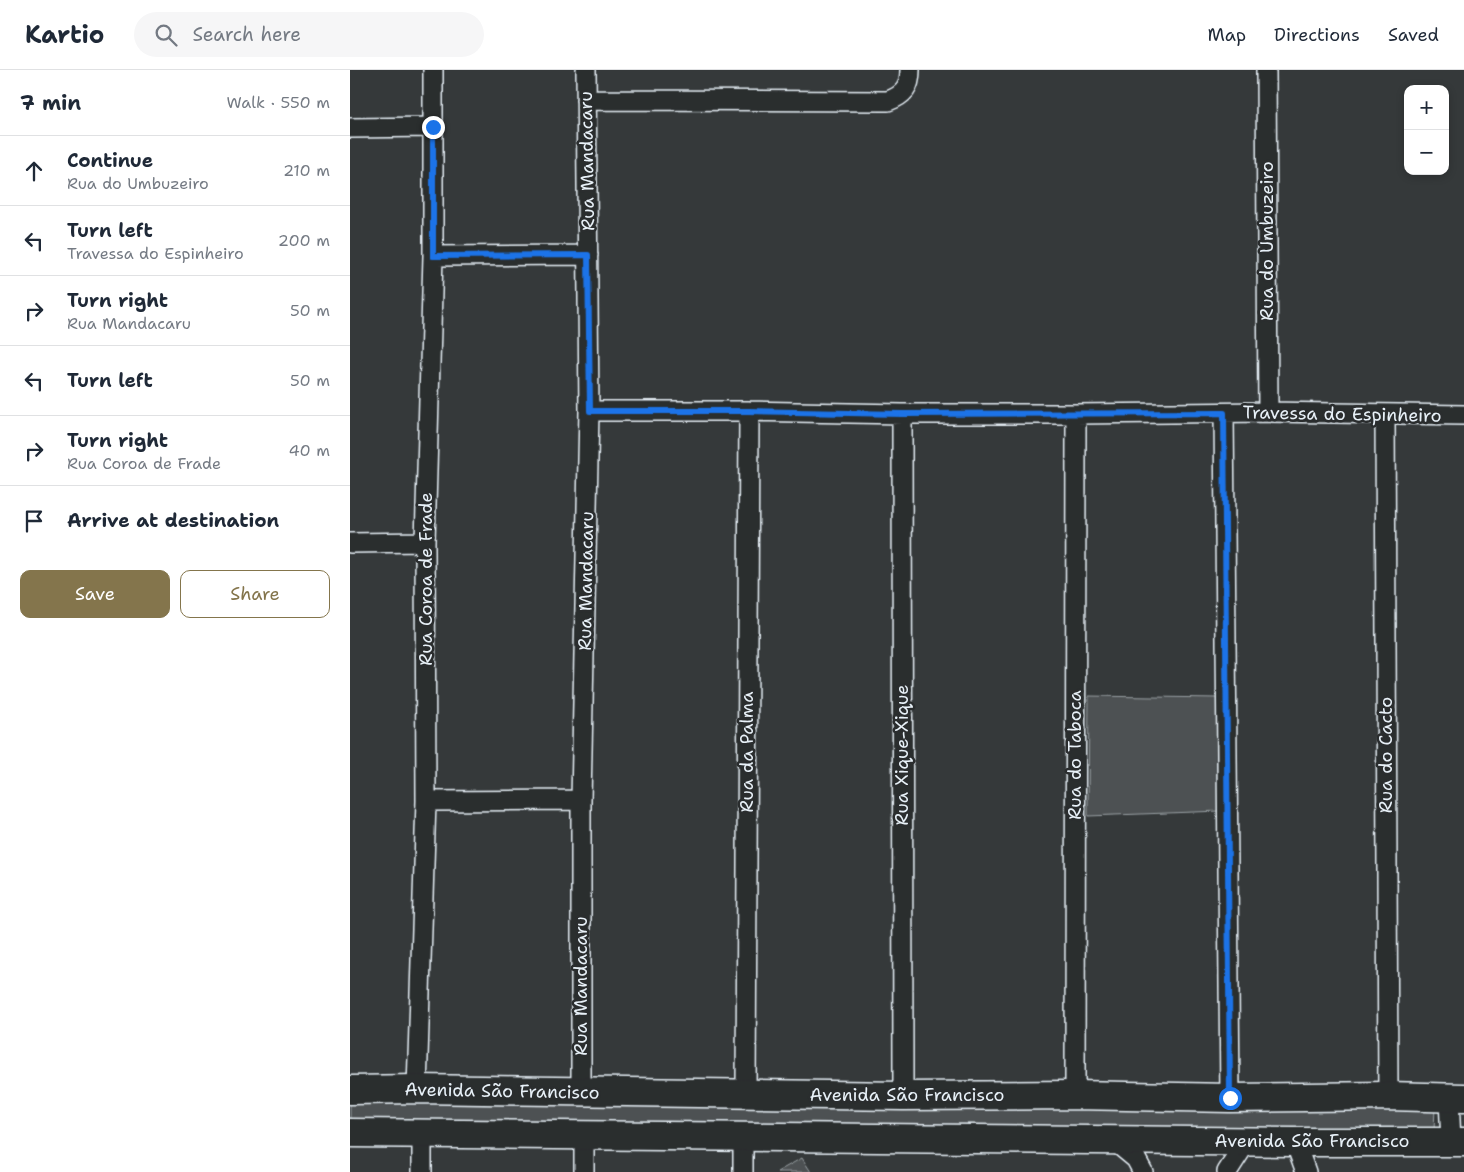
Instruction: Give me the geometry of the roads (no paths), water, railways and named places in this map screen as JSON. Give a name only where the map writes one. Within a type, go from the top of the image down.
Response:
[{"type":"main road","name":"Avenida São Francisco","points":[[350,1090],[417,1089],[903,1096],[1074,1095],[1230,1098],[1388,1096],[1457,1098]]},
{"type":"main road","name":"Avenida São Francisco","points":[[350,1133],[1458,1142]]},
{"type":"street","name":"Rua Coroa de Frade","points":[[417,1089],[426,801],[425,542],[433,256],[433,70]]},
{"type":"street","name":"Rua Mandacaru","points":[[581,1092],[581,800],[590,411],[586,70]]},
{"type":"street","points":[[586,100],[888,101],[904,92],[910,82],[910,70]]},
{"type":"street","name":"Rua do Umbuzeiro","points":[[1266,70],[1268,412]]},
{"type":"street","points":[[350,128],[433,127]]},
{"type":"street","points":[[433,256],[588,255]]},
{"type":"street","name":"Travessa do Espinheiro","points":[[590,411],[749,411],[902,414],[1268,412],[1464,415]]},
{"type":"street","name":"Rua da Palma","points":[[746,1094],[749,411]]},
{"type":"street","points":[[1224,413],[1230,1098]]},
{"type":"street","name":"Rua Xique-Xique","points":[[902,414],[903,1096]]},
{"type":"street","name":"Rua do Taboca","points":[[1074,1095],[1076,414]]},
{"type":"street","name":"Rua do Cacto","points":[[1385,414],[1388,1096]]},
{"type":"street","points":[[350,543],[425,542]]},
{"type":"street","points":[[426,801],[581,800]]},
{"type":"street","points":[[1457,1098],[1458,1142]]},
{"type":"street","points":[[422,1133],[422,1172]]},
{"type":"street","points":[[584,1135],[584,1172]]},
{"type":"street","points":[[743,1136],[743,1172]]},
{"type":"street","points":[[1113,1140],[1136,1159],[1143,1172]]},
{"type":"street","points":[[1228,1172],[1247,1141]]},
{"type":"street","points":[[1294,1142],[1306,1172]]}]
